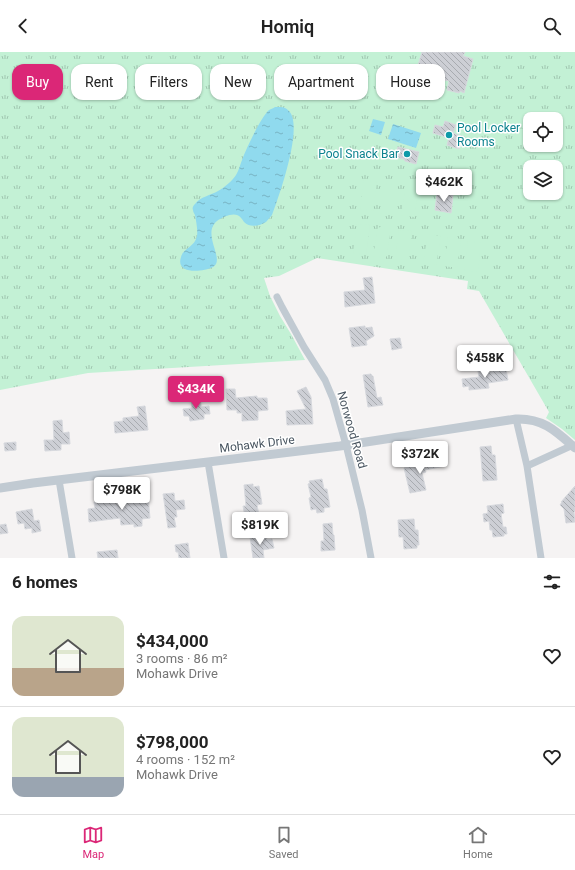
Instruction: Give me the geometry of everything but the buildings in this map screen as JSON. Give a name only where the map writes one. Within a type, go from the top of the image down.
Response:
[{"type":"street","name":"Norwood Road","points":[[277,297],[319,370],[330,391],[338,412],[362,510],[371,558]]},
{"type":"street","name":"Mohawk Drive","points":[[0,488],[346,445],[516,419],[535,420],[546,425],[574,446]]},
{"type":"street","points":[[516,419],[527,466],[541,558]]},
{"type":"street","points":[[527,466],[574,446]]},
{"type":"street","points":[[208,462],[224,558]]},
{"type":"street","points":[[59,480],[72,558]]},
{"type":"green space","points":[[0,52],[575,52],[575,440],[546,418],[549,412],[479,291],[467,289],[468,281],[317,258],[279,276],[264,278],[270,296],[280,316],[305,360],[88,373],[0,390]]},
{"type":"green space","points":[[364,180],[377,182],[373,211],[360,209]]},
{"type":"green space","points":[[385,183],[398,185],[393,215],[380,213]]},
{"type":"green space","points":[[406,186],[419,188],[414,217],[401,215]]},
{"type":"green space","points":[[357,224],[370,225],[366,255],[353,253]]},
{"type":"green space","points":[[378,227],[391,229],[386,258],[373,256]]},
{"type":"green space","points":[[399,230],[412,231],[408,261],[395,259]]},
{"type":"green space","points":[[428,234],[441,236],[436,265],[423,263]]},
{"type":"green space","points":[[448,237],[461,239],[457,268],[444,266]]},
{"type":"green space","points":[[468,241],[481,243],[478,272],[464,270]]},
{"type":"water","points":[[275,107],[281,107],[289,111],[293,119],[294,131],[289,162],[272,215],[266,222],[255,226],[246,224],[239,216],[235,215],[227,216],[217,221],[213,226],[211,233],[217,259],[216,264],[209,269],[197,271],[191,271],[182,267],[180,263],[182,254],[194,243],[197,236],[197,226],[193,206],[206,196],[223,188],[230,182],[238,171],[258,126],[269,110]]},
{"type":"water","points":[[373,119],[385,122],[381,135],[369,131]]},
{"type":"water","points":[[393,124],[421,133],[416,148],[388,139]]},
{"type":"water","points":[[383,148],[391,150],[389,158],[381,155]]},
{"type":"place","name":"Pool Locker Rooms","points":[[449,135]]},
{"type":"place","name":"Pool Snack Bar","points":[[407,154]]}]
